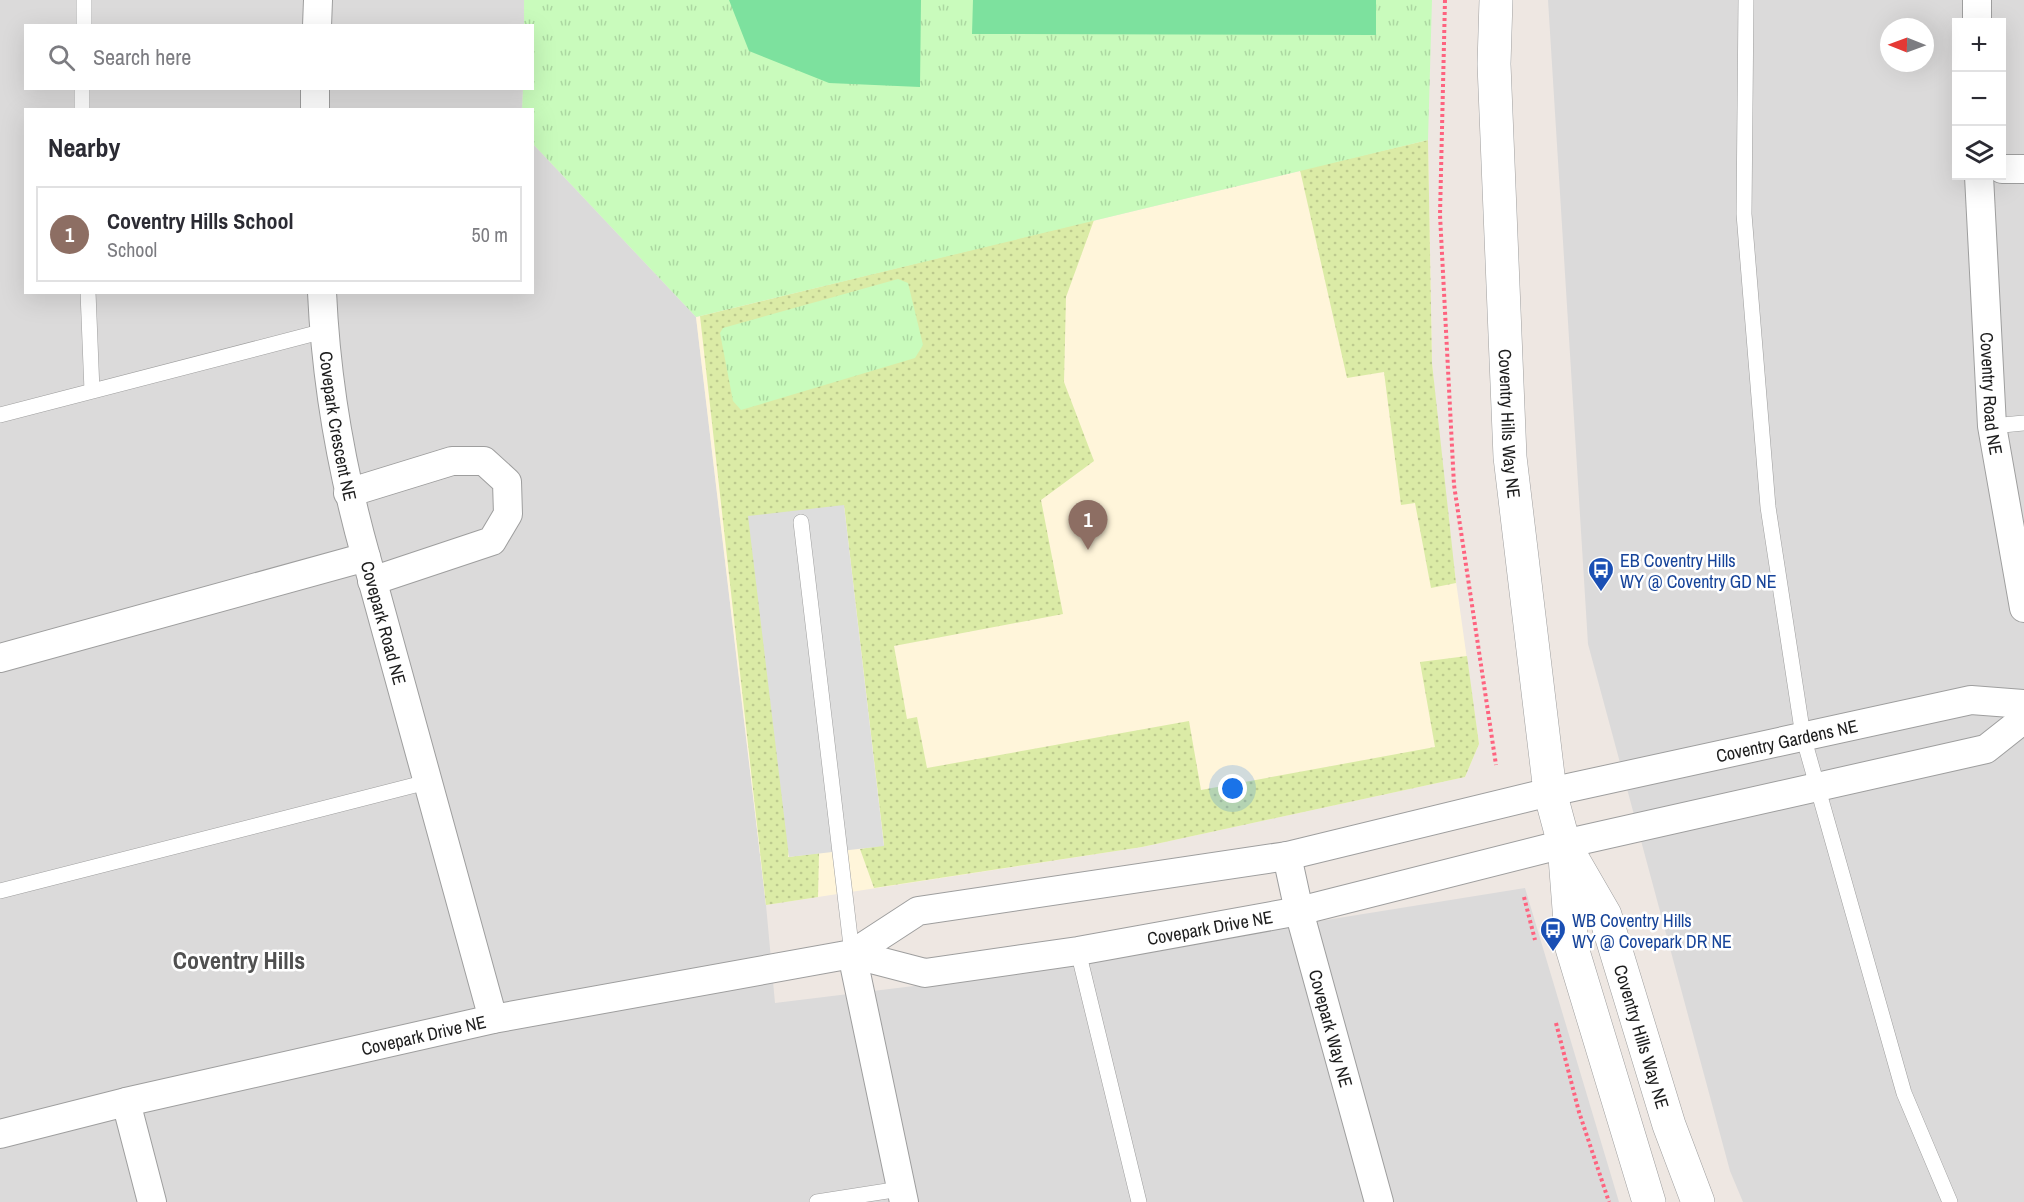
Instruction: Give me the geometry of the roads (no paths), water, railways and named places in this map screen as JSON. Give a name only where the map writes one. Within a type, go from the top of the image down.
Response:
[{"type":"street","points":[[317,24],[318,0]]},
{"type":"street","name":"Coventry Hills Way NE","points":[[1496,0],[1494,64],[1510,457],[1550,792],[1564,844],[1572,948],[1649,1202]]},
{"type":"street","points":[[1977,0],[1977,18]]},
{"type":"street","points":[[315,90],[315,108]]},
{"type":"street","points":[[2006,169],[2024,169]]},
{"type":"street","name":"Coventry Road NE","points":[[1979,180],[1992,426],[2024,608]]},
{"type":"street","name":"Covepark Crescent NE","points":[[322,294],[324,331],[348,494],[369,569]]},
{"type":"street","points":[[348,494],[452,461],[484,461],[507,482],[508,514],[492,541],[369,569]]},
{"type":"street","name":"Covepark Road NE","points":[[0,658],[369,569],[493,1019]]},
{"type":"street","name":"Coventry Gardens NE","points":[[1550,792],[1971,700],[2024,704]]},
{"type":"street","points":[[1564,844],[1986,749],[2024,719]]},
{"type":"street","name":"Covepark Drive NE","points":[[0,1134],[126,1102],[493,1019],[852,954],[918,911],[1287,856],[1550,792]]},
{"type":"street","name":"Coventry Hills Way NE","points":[[1564,844],[1605,915],[1669,1125],[1698,1202]]},
{"type":"street","name":"Covepark Drive NE","points":[[852,954],[925,973],[1078,951],[1299,911],[1564,844]]},
{"type":"street","name":"Covepark Way NE","points":[[1287,856],[1299,911],[1378,1202]]},
{"type":"street","points":[[852,954],[902,1196]]},
{"type":"street","points":[[126,1102],[152,1202]]},
{"type":"lane","points":[[84,0],[84,24]]},
{"type":"lane","points":[[1746,0],[1744,214],[1768,507],[1803,736],[1904,1093],[1950,1202]]},
{"type":"lane","points":[[82,90],[82,108]]},
{"type":"lane","points":[[88,294],[92,391]]},
{"type":"lane","points":[[0,416],[324,331]]},
{"type":"lane","points":[[1992,426],[2024,423]]},
{"type":"lane","points":[[801,522],[852,954]]},
{"type":"lane","points":[[0,891],[427,783]]},
{"type":"lane","points":[[1078,951],[1139,1202]]},
{"type":"lane","points":[[817,1202],[902,1196]]},
{"type":"place","name":"Coventry Hills School","points":[[1088,550]]},
{"type":"place","name":"EB Coventry Hills WY @ Coventry GD NE","points":[[1601,593]]},
{"type":"place","name":"WB Coventry Hills WY @ Covepark DR NE","points":[[1553,953]]},
{"type":"district","name":"Coventry Hills","points":[[239,960]]}]
